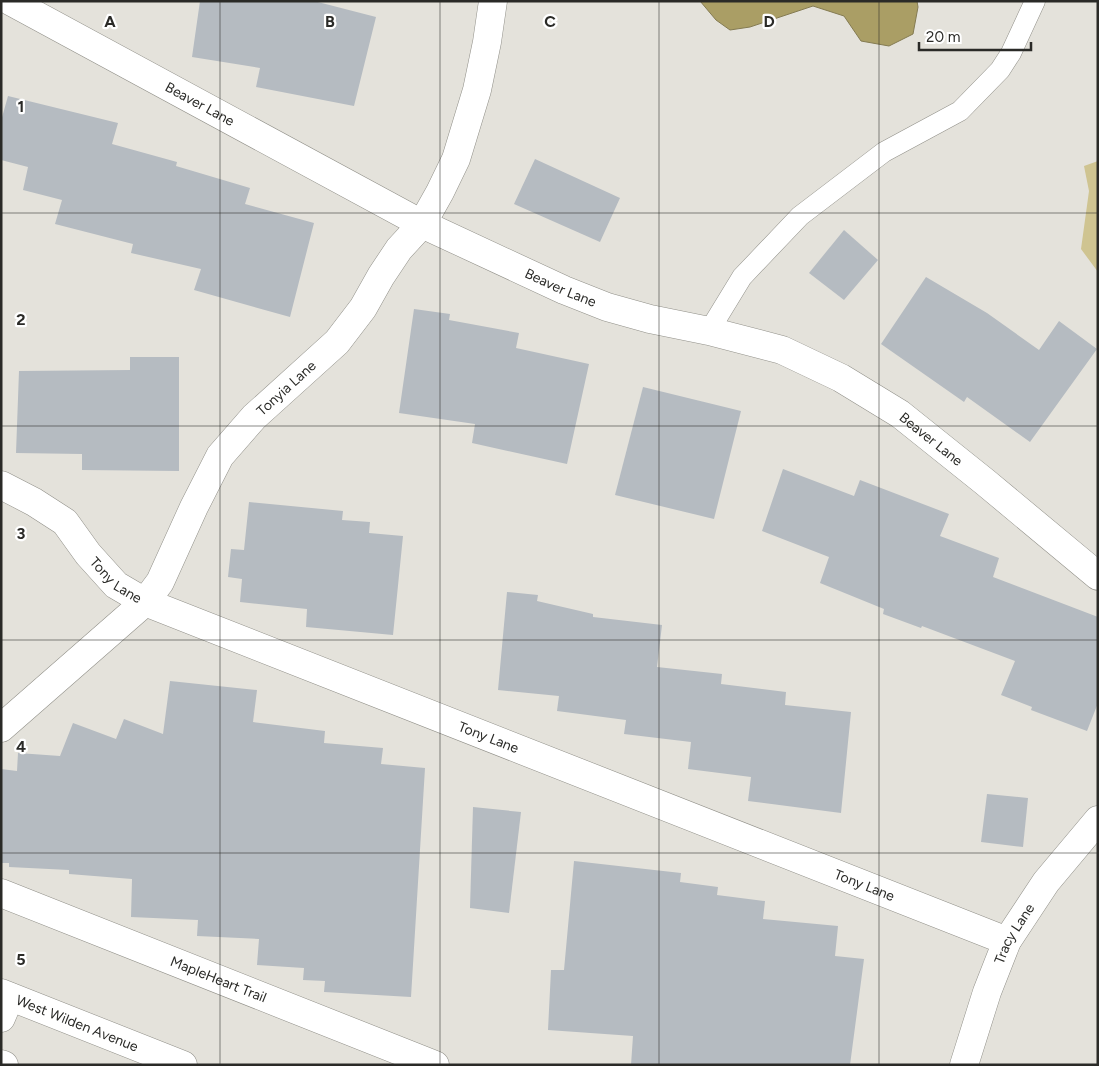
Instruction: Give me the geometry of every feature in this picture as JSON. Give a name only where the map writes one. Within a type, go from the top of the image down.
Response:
[{"type":"street","name":"Beaver Lane","points":[[10,1],[422,224],[564,290],[650,319],[709,331],[782,350],[841,378],[900,414],[1098,576]]},
{"type":"street","name":"Tonyia Lane","points":[[1,728],[145,602],[160,582],[194,507],[220,456],[254,417],[337,342],[363,308],[381,276],[399,250],[422,224],[456,159],[477,90],[493,1]]},
{"type":"street","name":"Tony Lane","points":[[1,485],[34,502],[65,522],[88,554],[116,585],[145,602],[1007,942]]},
{"type":"street","name":"Tracy Lane","points":[[964,1065],[987,992],[1007,942],[1046,882],[1098,820]]},
{"type":"street","name":"MapleHeart Trail","points":[[1,893],[435,1065]]},
{"type":"street","name":"West Wilden Avenue","points":[[4,1003],[183,1065]]},
{"type":"lane","points":[[709,331],[742,276],[800,216],[884,152],[960,111],[1000,70],[1011,53],[1035,1]]},
{"type":"shaded area","points":[[700,1],[917,1],[918,7],[913,34],[889,46],[861,41],[844,16],[813,6],[750,27],[730,30],[716,20]]},
{"type":"shaded area","points":[[1098,161],[1098,272],[1081,249],[1089,191],[1084,166]]},
{"type":"building","points":[[200,1],[314,1],[376,17],[354,106],[256,87],[260,68],[192,57]]},
{"type":"building","points":[[8,96],[118,123],[112,144],[177,162],[176,166],[250,188],[245,204],[314,223],[290,317],[194,290],[201,269],[131,253],[133,244],[55,224],[62,200],[23,190],[28,167],[1,160],[1,121]]},
{"type":"building","points":[[535,159],[620,198],[600,242],[514,204]]},
{"type":"building","points":[[844,230],[878,260],[844,300],[809,273]]},
{"type":"building","points":[[926,277],[987,313],[1039,350],[1059,321],[1097,349],[1030,442],[967,397],[964,402],[881,344]]},
{"type":"building","points":[[414,309],[450,314],[449,320],[519,333],[516,348],[589,364],[567,464],[472,443],[475,424],[399,413]]},
{"type":"building","points":[[130,357],[179,357],[179,471],[82,470],[82,454],[16,453],[19,371],[130,370]]},
{"type":"building","points":[[643,387],[741,411],[714,519],[615,495]]},
{"type":"building","points":[[783,469],[854,496],[860,480],[949,514],[940,536],[999,558],[993,577],[1098,617],[1098,703],[1087,731],[1031,710],[1032,707],[1001,695],[1015,661],[922,626],[921,628],[883,614],[884,609],[820,583],[829,557],[762,531]]},
{"type":"building","points":[[249,502],[343,511],[342,520],[370,522],[369,533],[403,536],[393,635],[306,627],[307,609],[240,602],[242,579],[228,577],[231,549],[244,550]]},
{"type":"building","points":[[507,592],[538,595],[537,601],[593,614],[593,617],[662,625],[657,667],[722,674],[721,684],[786,692],[785,705],[851,712],[841,813],[748,801],[751,777],[688,769],[691,742],[624,734],[626,720],[557,711],[559,696],[498,690]]},
{"type":"building","points":[[170,681],[257,690],[253,722],[325,731],[324,743],[383,748],[381,764],[425,768],[411,997],[324,992],[325,981],[303,980],[304,968],[257,965],[259,939],[197,936],[198,920],[131,917],[132,879],[69,874],[69,870],[9,867],[9,863],[1,863],[1,769],[17,771],[18,753],[60,756],[73,723],[116,739],[124,719],[163,734]]},
{"type":"building","points":[[987,794],[1028,798],[1023,847],[981,842]]},
{"type":"building","points":[[473,807],[521,812],[509,913],[470,908]]},
{"type":"building","points":[[574,861],[681,873],[680,882],[718,887],[717,895],[765,901],[763,919],[838,926],[835,956],[864,959],[850,1065],[631,1065],[633,1036],[548,1030],[551,970],[564,970]]}]
